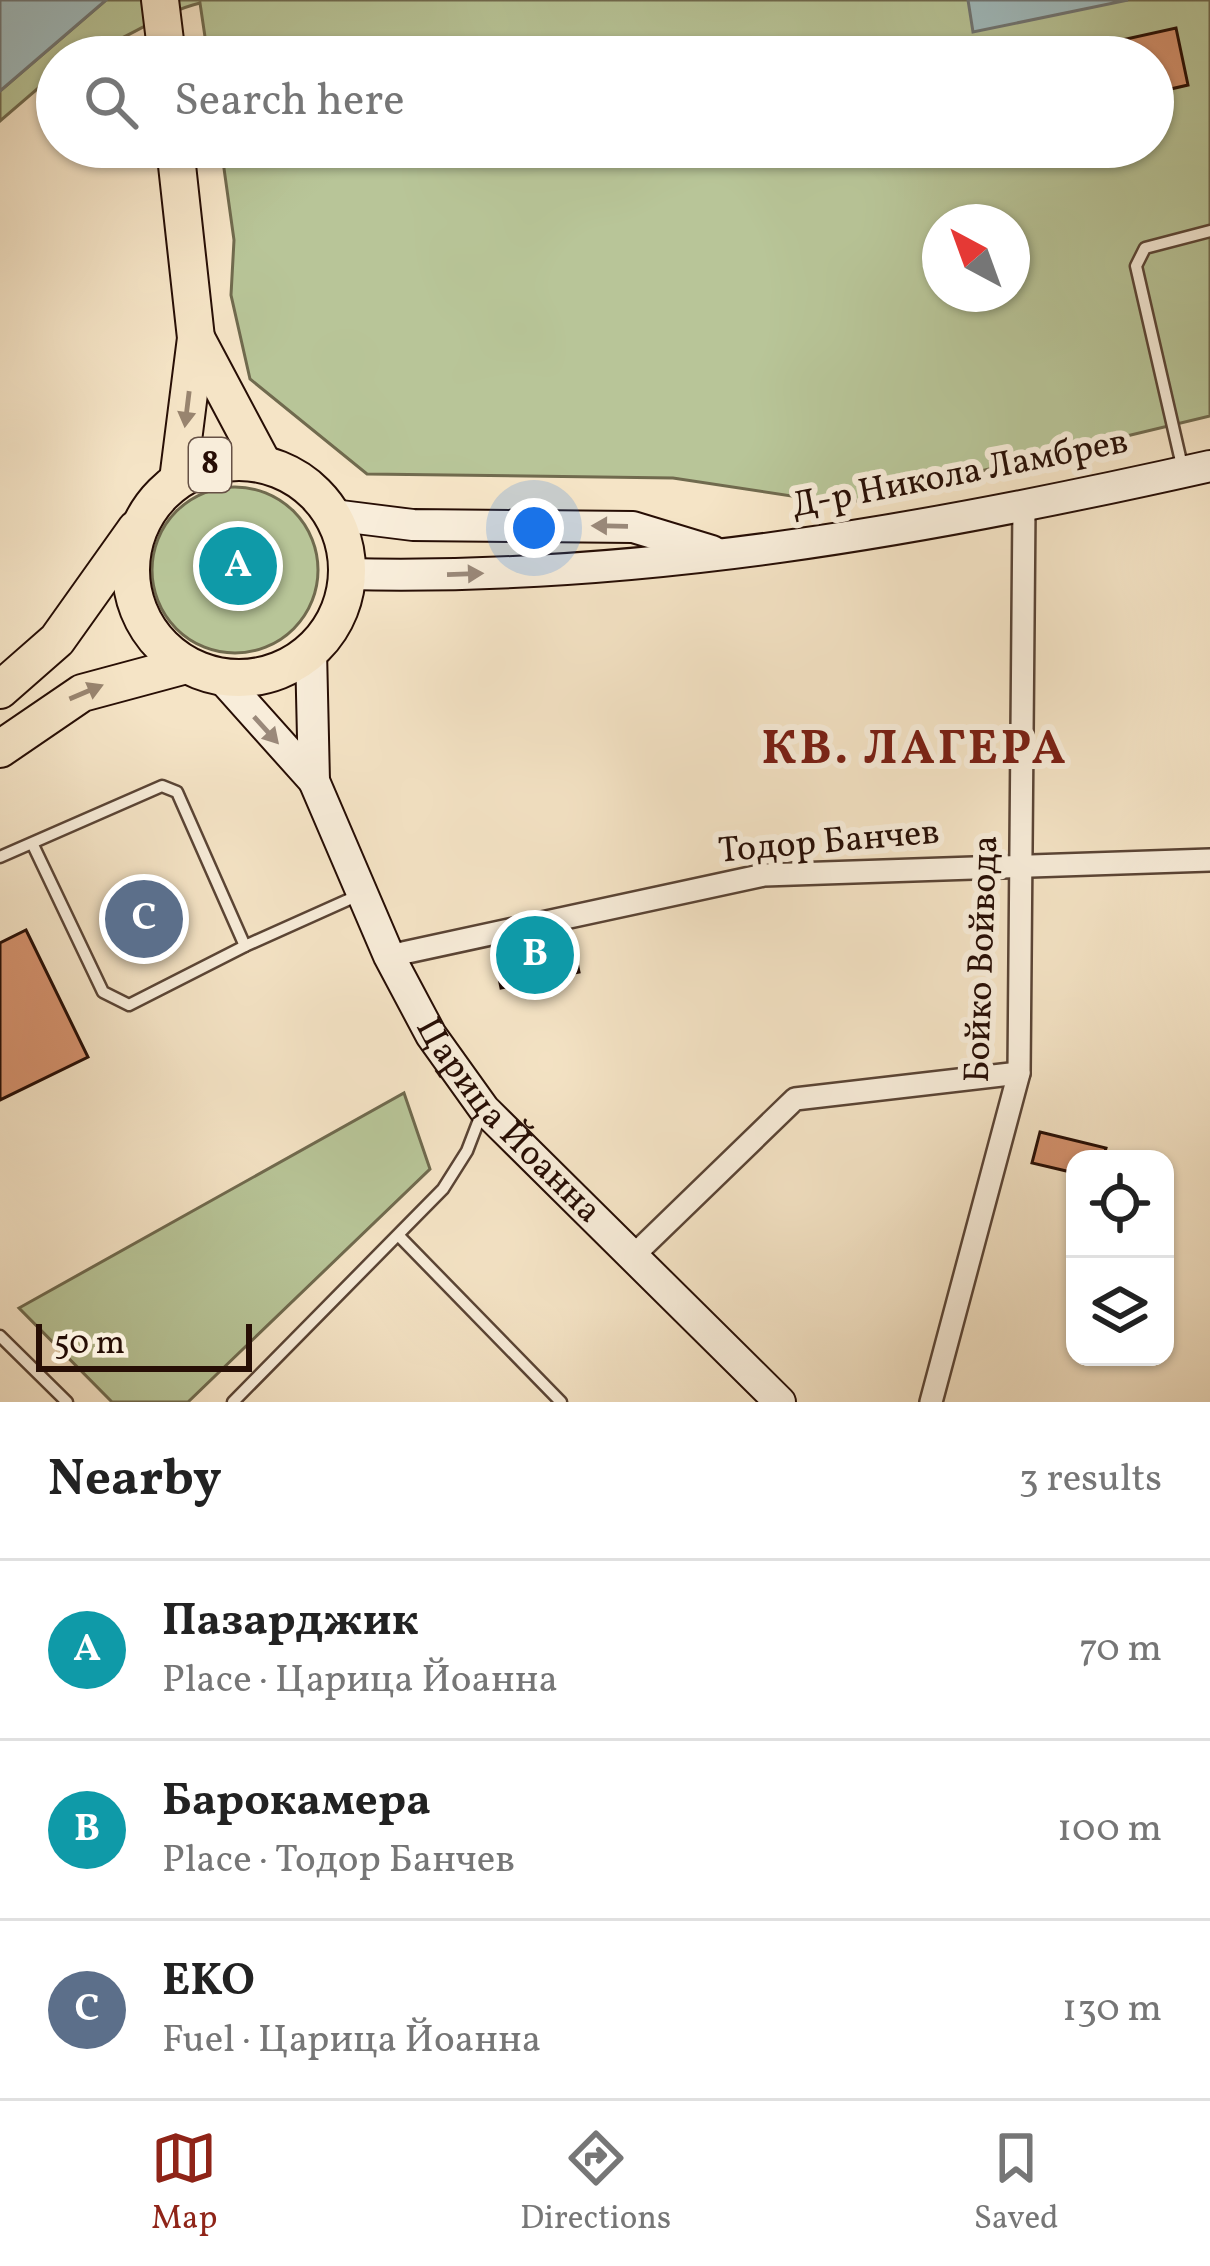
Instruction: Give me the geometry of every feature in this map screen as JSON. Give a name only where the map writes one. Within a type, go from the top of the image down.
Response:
[{"type":"main road","points":[[160,0],[164,36]]},
{"type":"main road","name":"8","points":[[177,168],[196,338],[178,480]]},
{"type":"main road","name":"8","points":[[196,338],[263,464]]},
{"type":"main road","name":"8","points":[[0,690],[57,640],[143,520],[178,480],[219,463],[263,464],[296,477],[333,515]]},
{"type":"main road","points":[[0,749],[82,693],[203,671],[268,674],[311,651],[333,624],[348,574],[333,515]]},
{"type":"main road","name":"8","points":[[143,520],[131,563],[133,593],[152,634],[203,671]]},
{"type":"street","name":"Д-р Никола Ламбрев","points":[[348,574],[630,567],[1024,507],[1197,469]]},
{"type":"street","name":"Бойко Войвода","points":[[931,1402],[1019,1073],[1024,507]]},
{"type":"street","name":"Д-р Никола Ламбрев","points":[[333,515],[412,525],[633,527],[723,554]]},
{"type":"street","name":"Царица Йоанна","points":[[311,651],[314,781],[389,956],[431,1035],[484,1109],[780,1402]]},
{"type":"street","name":"Царица Йоанна","points":[[203,671],[314,781]]},
{"type":"street","name":"Тодор Банчев","points":[[389,956],[764,874],[1210,860]]},
{"type":"street","points":[[633,1256],[795,1100],[1019,1073]]},
{"type":"lane","points":[[1197,469],[1136,266],[1145,248],[1210,232]]},
{"type":"lane","points":[[0,857],[162,786],[177,792],[244,946]]},
{"type":"lane","points":[[34,845],[103,992],[129,1004],[362,894]]},
{"type":"lane","points":[[233,1402],[400,1237],[467,1151],[484,1109]]},
{"type":"lane","points":[[400,1237],[561,1402]]},
{"type":"lane","points":[[0,1336],[67,1402]]},
{"type":"green space","points":[[106,0],[1210,0],[1210,416],[844,504],[673,478],[367,474],[250,379],[231,295],[234,240],[224,168],[1174,168],[1174,36],[205,36],[200,3],[125,36],[64,36]]},
{"type":"green space","points":[[36,60],[36,90],[0,121],[0,91]]},
{"type":"green space","points":[[235,487],[267,493],[294,511],[312,538],[318,570],[312,602],[294,629],[267,647],[235,653],[203,647],[176,629],[158,602],[152,570],[158,538],[176,511],[203,493]]},
{"type":"green space","points":[[404,1093],[430,1169],[188,1402],[112,1402],[19,1308]]},
{"type":"water","points":[[0,0],[106,0],[64,36],[36,36],[36,60],[0,91]]},
{"type":"water","points":[[968,0],[1128,0],[973,32]]},
{"type":"building","points":[[1176,28],[1188,85],[1174,88],[1174,36],[1140,36]]},
{"type":"building","points":[[569,922],[579,972],[501,988],[491,938]]},
{"type":"building","points":[[26,930],[88,1057],[0,1100],[0,943]]},
{"type":"building","points":[[1040,1132],[1106,1148],[1066,1150],[1066,1171],[1032,1163]]},
{"type":"place","name":"Пазарджик","points":[[238,566]]},
{"type":"place","name":"EKO","points":[[144,919]]},
{"type":"place","name":"Барокамера","points":[[535,955]]},
{"type":"district","name":"КВ. ЛАГЕРА","points":[[915,750]]}]
